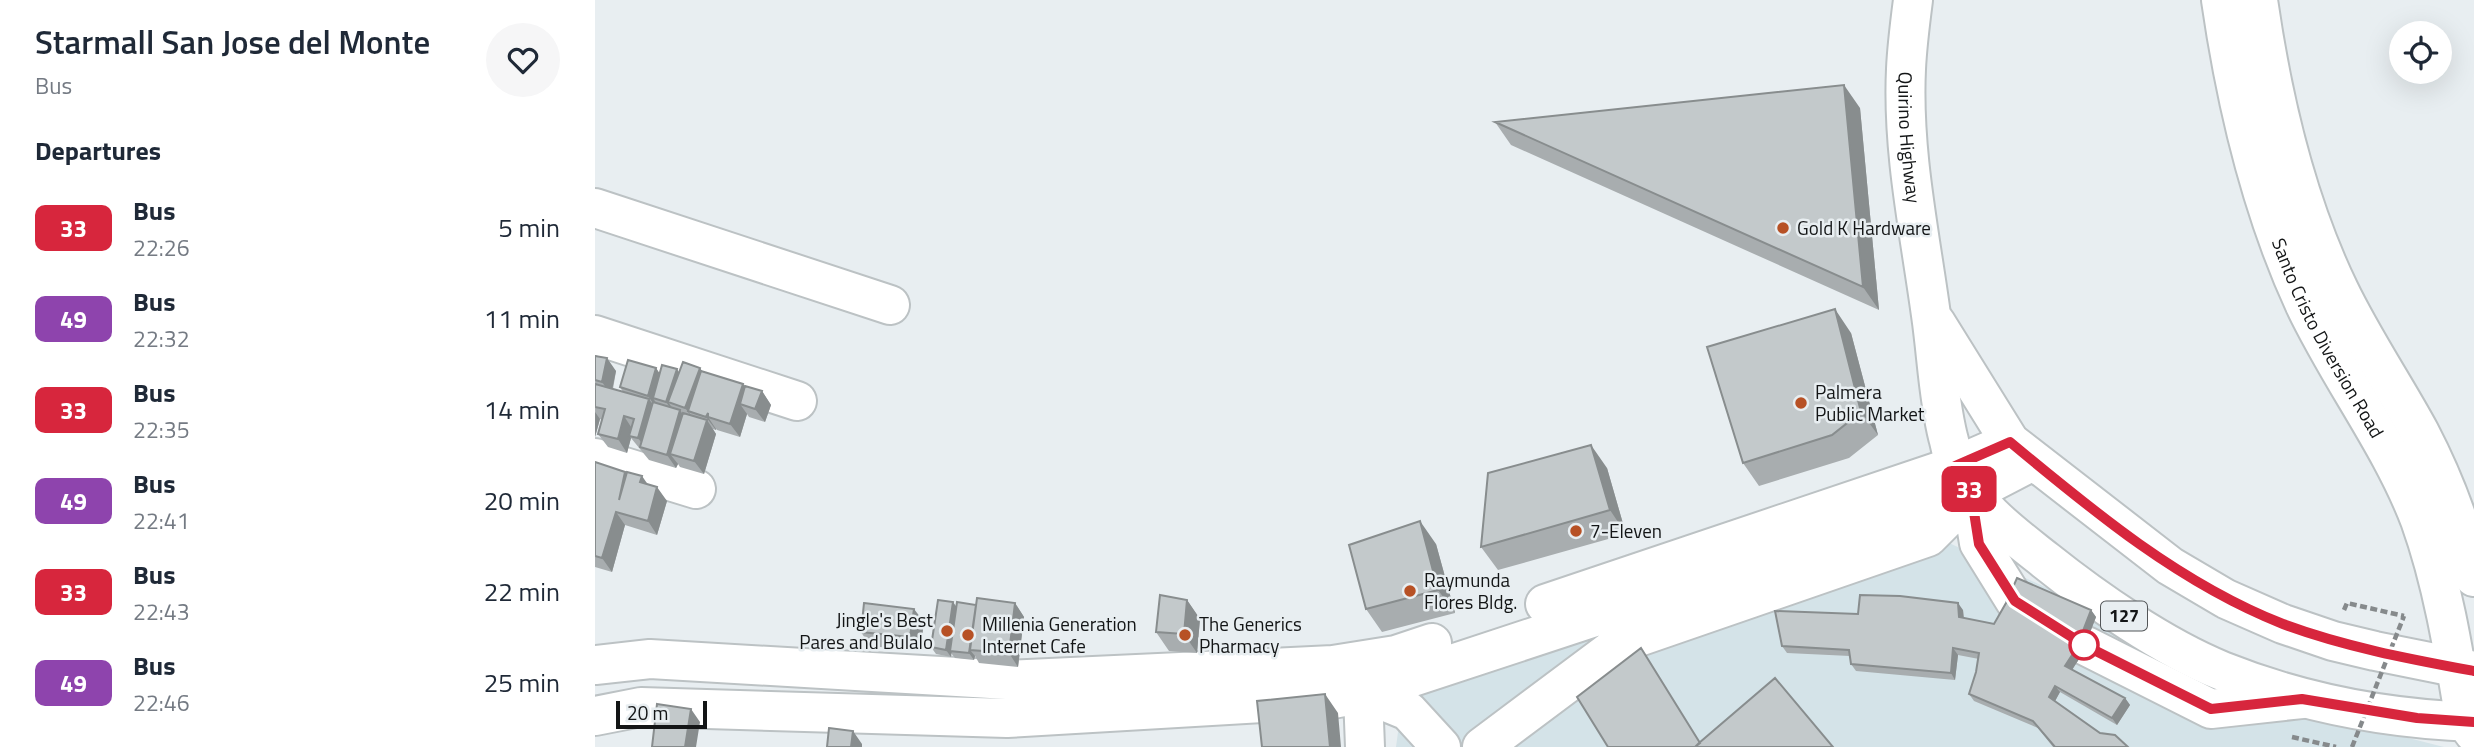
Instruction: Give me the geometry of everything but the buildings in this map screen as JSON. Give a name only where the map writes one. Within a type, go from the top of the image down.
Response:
[{"type":"main road","name":"Quirino Highway","points":[[1913,0],[1905,70],[1909,165],[1931,315],[1941,409],[1963,480],[1999,523],[2057,570],[2134,622],[2188,655],[2221,671],[2302,699],[2471,725]]},
{"type":"main road","name":"Santo Cristo Diversion Road","points":[[2221,0],[2244,121],[2268,211],[2306,306],[2388,452],[2419,519],[2465,670],[2471,725]]},
{"type":"main road","name":"Santo Cristo Diversion Road","points":[[2258,0],[2280,112],[2302,200],[2339,290],[2421,435],[2453,506],[2474,577]]},
{"type":"main road","points":[[595,208],[890,305]]},
{"type":"main road","name":"Quirino Highway","points":[[1931,315],[2022,451],[2170,566],[2227,599],[2283,624],[2333,640],[2465,670]]},
{"type":"main road","points":[[595,335],[797,401]]},
{"type":"main road","points":[[595,716],[641,707],[1007,718],[1333,699],[1363,677],[1963,480],[2022,451]]},
{"type":"main road","points":[[595,457],[696,489]]},
{"type":"main road","points":[[1963,480],[1979,544],[2015,601]]},
{"type":"main road","points":[[1482,747],[1621,643],[1929,537],[1963,480]]},
{"type":"main road","points":[[2086,646],[2211,709],[2302,699]]},
{"type":"main road","points":[[595,665],[650,659],[1007,681],[1333,665],[1363,677],[1408,711],[1441,747]]},
{"type":"main road","points":[[1363,677],[1364,747]]},
{"type":"path","points":[[2347,603],[2404,616],[2352,747]]},
{"type":"path","points":[[2292,737],[2336,747]]},
{"type":"shaded area","points":[[1936,537],[2357,725],[2444,747],[1396,747],[1403,695],[1608,629]]},
{"type":"bus line","name":"33","points":[[2474,671],[2375,652],[2333,640],[2283,624],[2227,599],[2170,566],[2010,442],[1955,466],[1971,493],[1979,544],[2015,601],[2086,646],[2211,709],[2302,699],[2417,718],[2474,722]]},
{"type":"place","name":"Gold K Hardware","points":[[1783,228]]},
{"type":"place","name":"Palmera Public Market","points":[[1801,403]]},
{"type":"place","name":"7-Eleven","points":[[1576,531]]},
{"type":"place","name":"Raymunda Flores Bldg.","points":[[1410,591]]},
{"type":"place","name":"Jingle's Best Pares and Bulalo","points":[[947,631]]},
{"type":"place","name":"Millenia Generation Internet Cafe","points":[[968,635]]},
{"type":"place","name":"The Generics Pharmacy","points":[[1185,635]]}]
